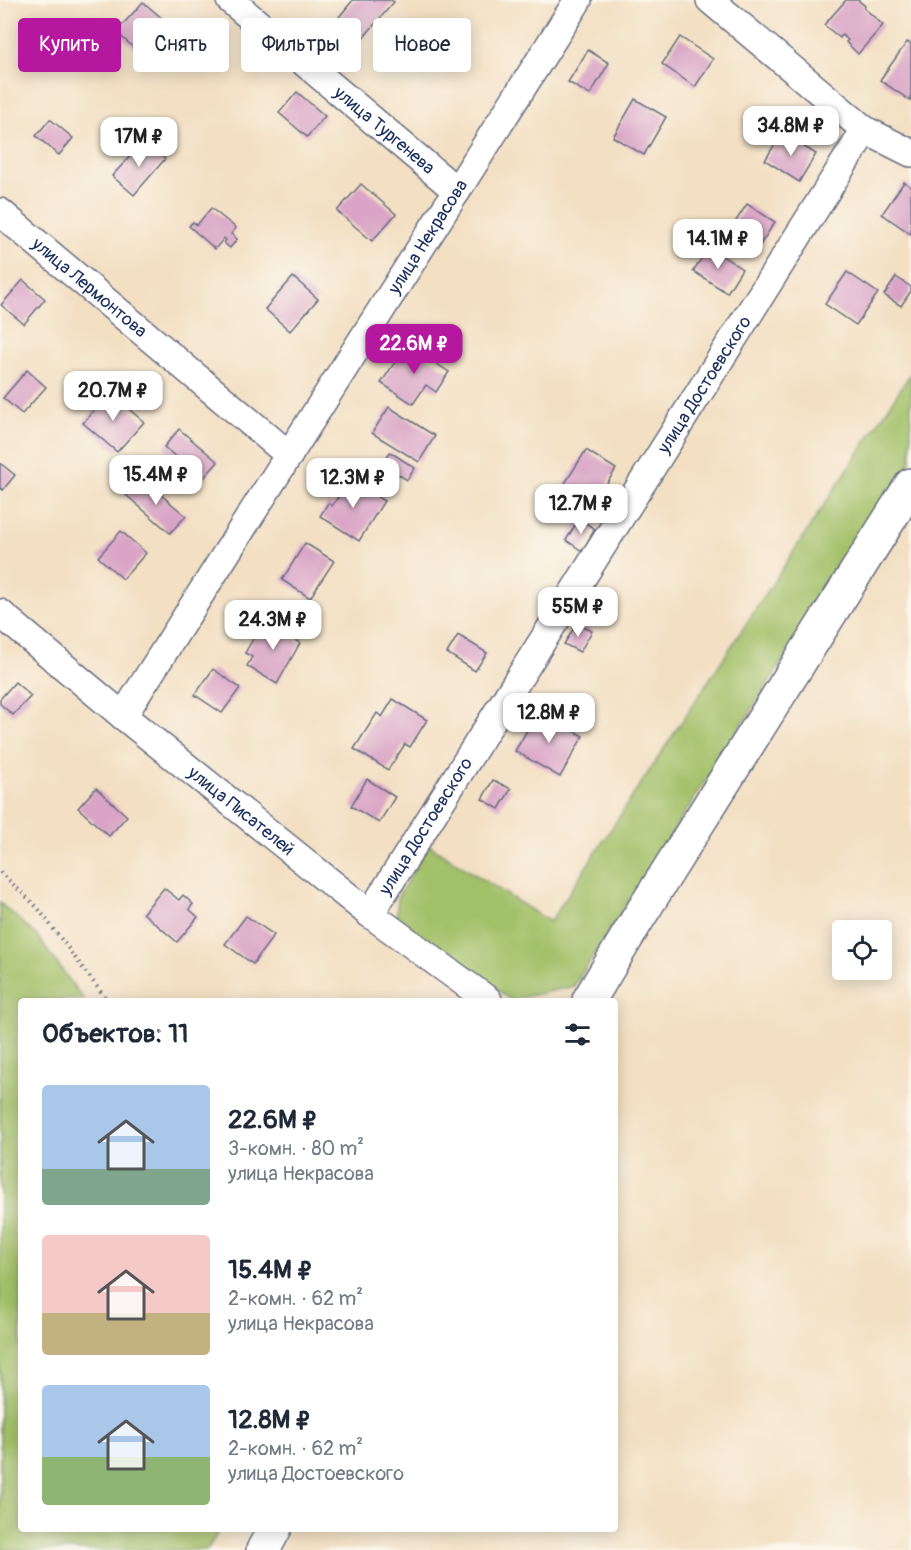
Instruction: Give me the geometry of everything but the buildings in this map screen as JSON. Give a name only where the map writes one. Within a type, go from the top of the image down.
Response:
[{"type":"street","name":"улица Тургенева","points":[[230,0],[457,191]]},
{"type":"street","name":"улица Некрасова","points":[[123,716],[578,0]]},
{"type":"street","points":[[710,0],[865,130],[911,153]]},
{"type":"street","name":"улица Достоевского","points":[[370,914],[865,130]]},
{"type":"street","name":"улица Лермонтова","points":[[0,212],[289,455]]},
{"type":"street","points":[[590,998],[911,484]]},
{"type":"street","name":"улица Писателей","points":[[0,613],[123,716],[370,914],[485,998]]},
{"type":"street","points":[[263,1550],[273,1532]]},
{"type":"path","points":[[0,872],[37,907],[105,998]]},
{"type":"green space","points":[[911,373],[911,461],[574,986],[520,998],[508,998],[396,920],[398,896],[429,845],[550,922]]},
{"type":"green space","points":[[0,903],[37,936],[83,998],[18,998],[18,1532],[218,1532],[207,1550],[0,1550]]}]
